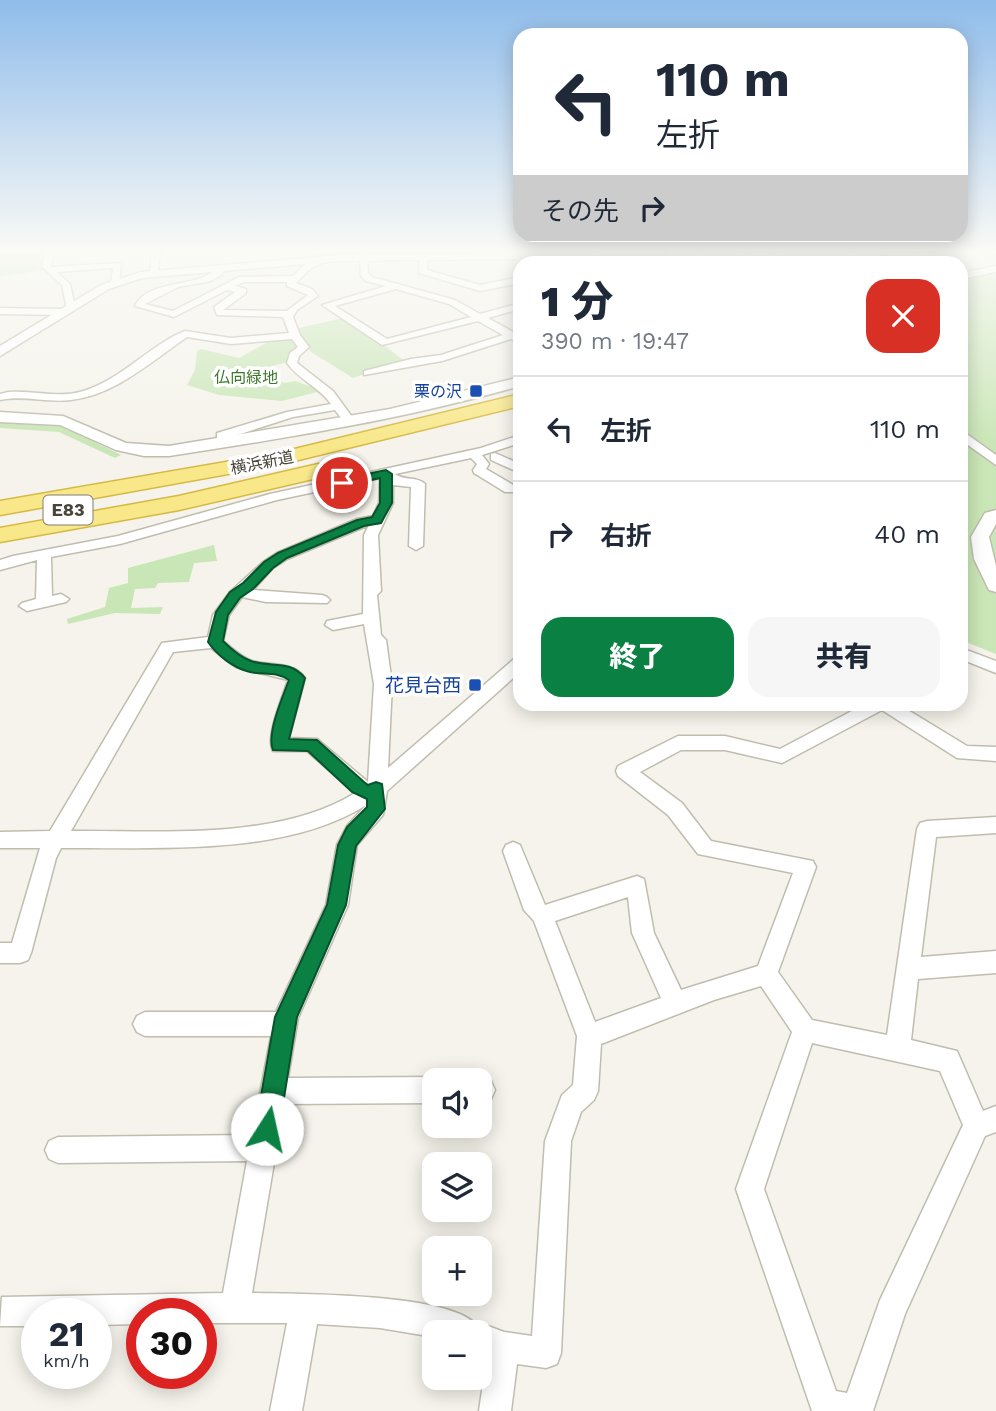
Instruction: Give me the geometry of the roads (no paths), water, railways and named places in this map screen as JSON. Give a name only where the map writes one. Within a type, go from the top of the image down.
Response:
[{"type":"highway","name":"横浜新道","points":[[0,508],[265,462],[513,402]]},
{"type":"highway","name":"横浜新道","points":[[0,542],[216,484],[399,447],[513,417]]},
{"type":"highway","points":[[0,542],[49,527],[179,503],[382,456],[481,426]]},
{"type":"highway","points":[[2,489],[58,486],[411,428]]},
{"type":"street","points":[[3,348],[55,316]]},
{"type":"street","points":[[289,316],[295,336],[304,347],[294,355],[292,363],[298,373],[332,397],[335,407],[349,421]]},
{"type":"street","points":[[344,316],[386,343],[485,316]]},
{"type":"street","points":[[481,317],[513,334]]},
{"type":"street","points":[[0,397],[72,397],[88,393],[128,372],[186,334],[231,341],[295,336]]},
{"type":"street","points":[[368,373],[411,362],[442,358],[513,337]]},
{"type":"street","points":[[0,417],[63,421],[122,447],[144,451],[349,421],[450,402],[513,383]]},
{"type":"street","points":[[213,440],[291,414],[335,407]]},
{"type":"street","points":[[968,439],[996,461]]},
{"type":"street","points":[[0,542],[13,560],[120,540],[275,498],[485,453],[513,443]]},
{"type":"street","points":[[485,453],[513,467]]},
{"type":"street","points":[[485,453],[479,470],[510,489]]},
{"type":"street","points":[[372,610],[371,535],[386,503],[386,474]]},
{"type":"street","points":[[386,474],[397,482],[418,484],[416,546]]},
{"type":"street","points":[[996,515],[991,517],[980,537],[983,559],[996,586]]},
{"type":"street","points":[[215,642],[221,615],[239,592],[282,556],[362,522],[377,520]]},
{"type":"street","points":[[44,554],[44,603]]},
{"type":"street","points":[[235,1308],[285,1024],[337,905],[347,845],[354,832],[376,809],[373,752],[378,675],[369,578]]},
{"type":"street","points":[[239,592],[266,597],[321,600]]},
{"type":"street","points":[[27,606],[61,599]]},
{"type":"street","points":[[333,625],[372,610]]},
{"type":"street","points":[[373,791],[383,684],[378,640]]},
{"type":"street","points":[[0,953],[20,953],[46,856],[167,647],[215,642],[229,655],[251,667],[285,670],[297,678],[284,718],[279,746],[312,744],[344,775],[373,791]]},
{"type":"street","points":[[968,656],[996,667]]},
{"type":"street","points":[[0,840],[232,838],[318,820],[346,808],[373,791],[513,669]]},
{"type":"street","points":[[766,974],[806,867],[705,848],[675,809],[622,768],[678,743],[725,743],[782,756],[866,711]]},
{"type":"street","points":[[896,711],[964,753],[996,754]]},
{"type":"street","points":[[897,1049],[927,829],[996,825]]},
{"type":"street","points":[[495,1411],[492,1343],[546,1353],[558,1141],[570,1104],[584,1091],[589,1036],[542,915],[535,909],[513,851]]},
{"type":"street","points":[[542,915],[637,885],[643,933],[676,1005]]},
{"type":"street","points":[[909,969],[996,962]]},
{"type":"street","points":[[589,1036],[715,989],[766,974]]},
{"type":"street","points":[[766,974],[805,1030],[948,1060],[986,1122],[891,1311],[857,1411],[824,1404],[750,1189],[805,1030]]},
{"type":"street","points":[[145,1024],[285,1024]]},
{"type":"street","points":[[273,1091],[422,1090]]},
{"type":"street","points":[[58,1150],[263,1148]]},
{"type":"street","points":[[2,1312],[235,1308],[379,1312],[431,1320]]},
{"type":"street","points":[[286,1411],[304,1310]]},
{"type":"place","name":"栗の沢","points":[[476,391]]},
{"type":"place","name":"花見台西","points":[[475,685]]},
{"type":"park label","name":"仏向緑地","points":[[246,377]]}]
